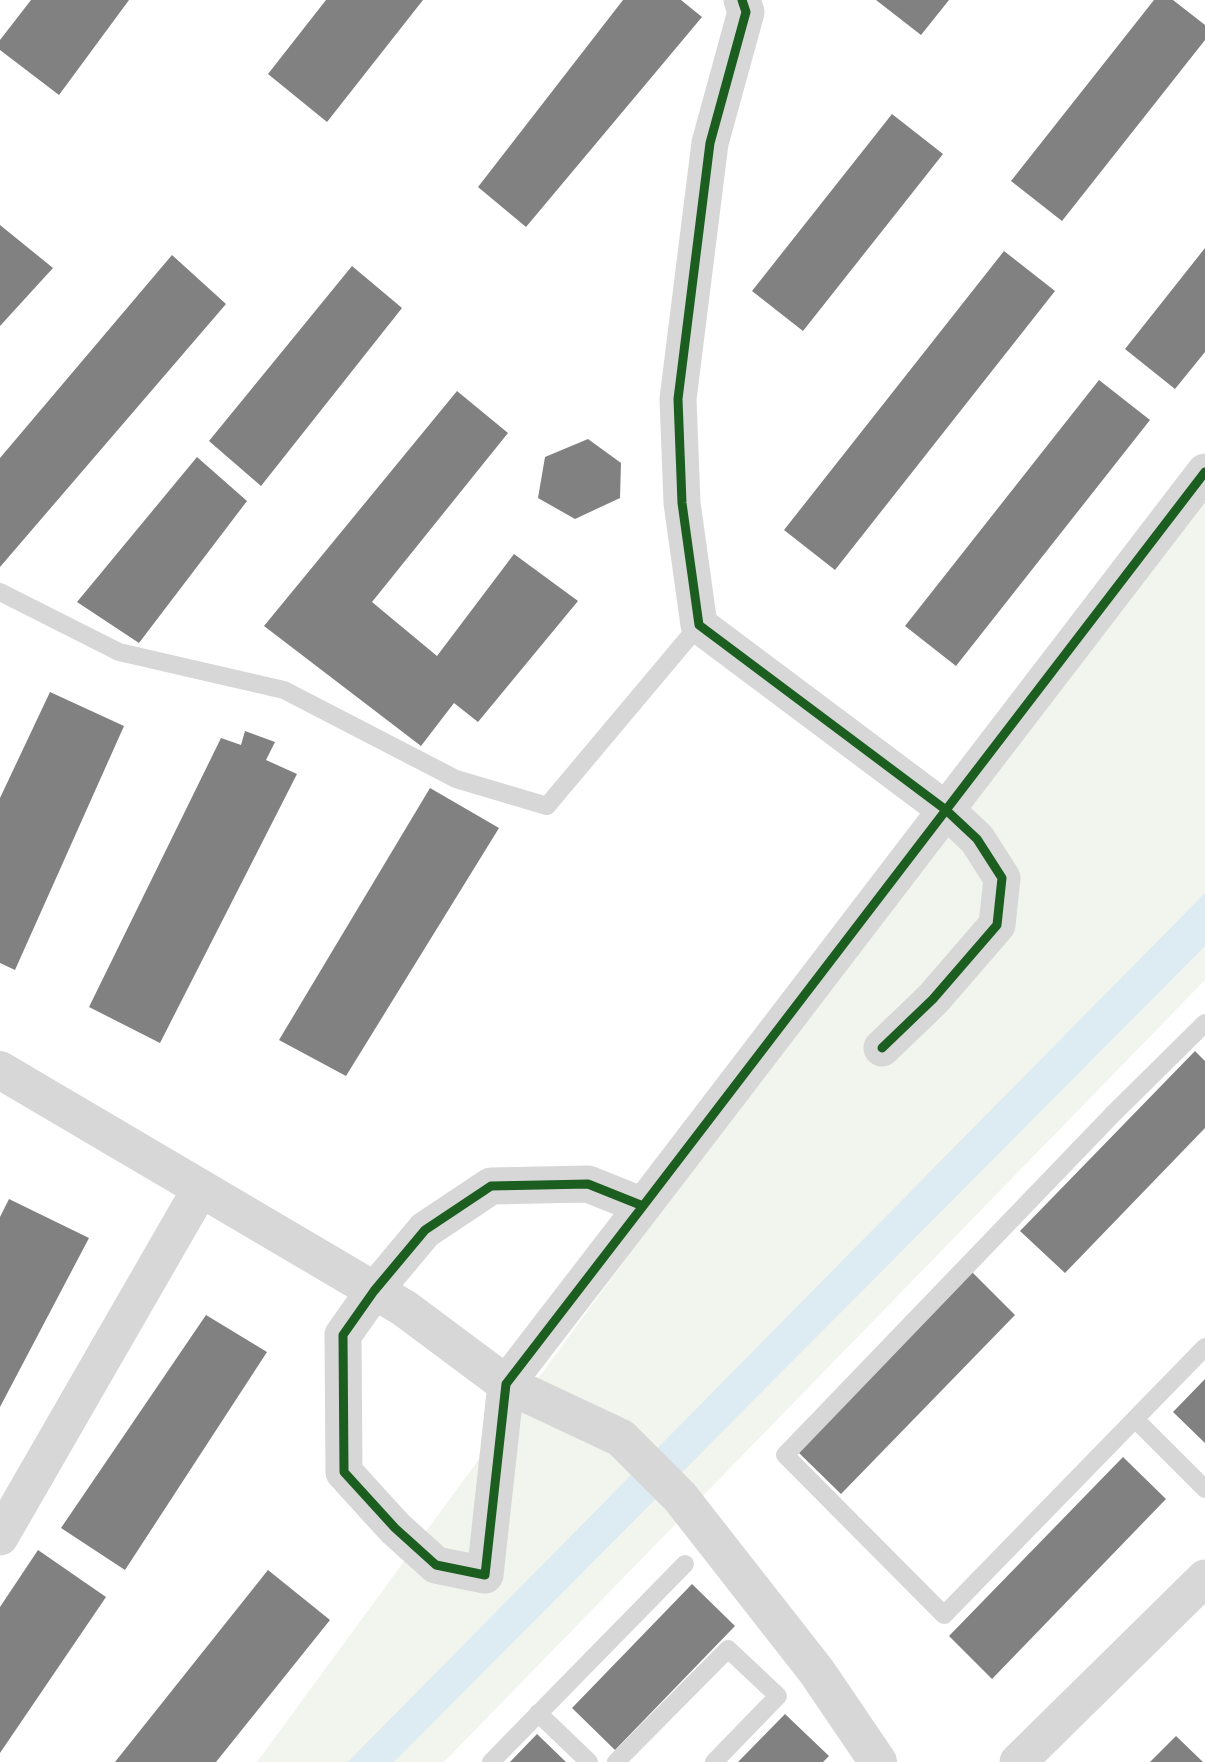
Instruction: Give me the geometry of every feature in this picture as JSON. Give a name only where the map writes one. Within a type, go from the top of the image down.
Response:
[{"type":"street","points":[[742,0],[746,12],[710,143],[678,399],[682,503],[699,625],[946,810],[977,839],[1002,878],[997,925],[933,999],[882,1048]]},
{"type":"street","points":[[643,1206],[588,1184],[491,1186],[425,1230],[374,1291],[343,1335],[344,1472],[394,1528],[436,1565],[485,1575],[506,1384],[643,1206],[1205,472]]},
{"type":"street","points":[[0,1070],[404,1308],[506,1384],[621,1438],[680,1497],[817,1672],[878,1762]]},
{"type":"street","points":[[0,1537],[201,1188]]},
{"type":"street","points":[[1027,1753],[1205,1578]]},
{"type":"lane","points":[[0,592],[119,652],[284,690],[363,734],[456,779],[547,806],[699,625]]},
{"type":"lane","points":[[1205,1023],[1113,1114],[785,1455],[944,1615],[1205,1347]]},
{"type":"lane","points":[[1135,1419],[1205,1489]]},
{"type":"lane","points":[[492,1762],[685,1564]]},
{"type":"lane","points":[[616,1762],[728,1649],[778,1696],[714,1762]]},
{"type":"lane","points":[[538,1713],[589,1762]]},
{"type":"shaded area","points":[[1205,491],[1205,980],[444,1762],[257,1762],[927,848]]},
{"type":"shaded area","points":[[1205,893],[1205,946],[394,1762],[348,1762]]},
{"type":"building","points":[[31,0],[129,0],[59,95],[0,50],[0,40]]},
{"type":"building","points":[[326,0],[423,0],[327,122],[268,74]]},
{"type":"building","points":[[623,0],[681,0],[702,17],[526,227],[478,187]]},
{"type":"building","points":[[876,0],[949,0],[921,35]]},
{"type":"building","points":[[1154,0],[1173,0],[1205,25],[1205,40],[1062,221],[1011,181]]},
{"type":"building","points":[[892,114],[943,154],[803,331],[752,291]]},
{"type":"building","points":[[0,225],[53,268],[0,326]]},
{"type":"building","points":[[1205,248],[1205,352],[1175,389],[1125,349]]},
{"type":"building","points":[[1004,251],[1055,291],[835,570],[784,530]]},
{"type":"building","points":[[172,255],[226,304],[0,567],[0,458]]},
{"type":"building","points":[[352,266],[402,308],[261,486],[209,441]]},
{"type":"building","points":[[1099,380],[1150,420],[956,666],[905,626]]},
{"type":"building","points":[[457,391],[508,433],[372,602],[437,656],[514,554],[578,601],[478,722],[454,703],[421,746],[264,626]]},
{"type":"building","points":[[588,439],[621,463],[620,498],[575,519],[538,498],[545,457]]},
{"type":"building","points":[[197,457],[247,501],[139,643],[77,602]]},
{"type":"building","points":[[50,692],[124,726],[15,970],[0,963],[0,798]]},
{"type":"building","points":[[245,731],[275,742],[266,760],[297,774],[160,1043],[89,1007],[221,738],[241,745]]},
{"type":"building","points":[[430,788],[499,828],[346,1076],[279,1040]]},
{"type":"building","points":[[1195,1051],[1205,1061],[1205,1128],[1065,1273],[1020,1231]]},
{"type":"building","points":[[9,1199],[89,1238],[0,1407],[0,1217]]},
{"type":"building","points":[[972,1272],[1015,1315],[841,1494],[798,1452]]},
{"type":"building","points":[[206,1315],[267,1352],[125,1570],[61,1528]]},
{"type":"building","points":[[1205,1379],[1205,1443],[1173,1412]]},
{"type":"building","points":[[1123,1457],[1166,1499],[992,1679],[949,1636]]},
{"type":"building","points":[[38,1550],[106,1597],[0,1753],[0,1607]]},
{"type":"building","points":[[268,1570],[330,1620],[216,1762],[115,1762]]},
{"type":"building","points":[[692,1584],[735,1626],[615,1750],[572,1708]]},
{"type":"building","points":[[785,1714],[829,1756],[823,1762],[738,1762]]},
{"type":"building","points":[[537,1734],[566,1762],[510,1762]]},
{"type":"building","points":[[1176,1736],[1203,1762],[1150,1762]]},
{"type":"cycle path","points":[[742,0],[746,12],[710,143],[678,399],[682,503],[699,625],[946,810],[977,839],[1002,878],[997,925],[933,999],[882,1048]]},
{"type":"cycle path","points":[[643,1206],[588,1184],[491,1186],[425,1230],[374,1291],[343,1335],[344,1472],[395,1528],[436,1565],[485,1575],[506,1384],[643,1206],[1205,472]]}]
